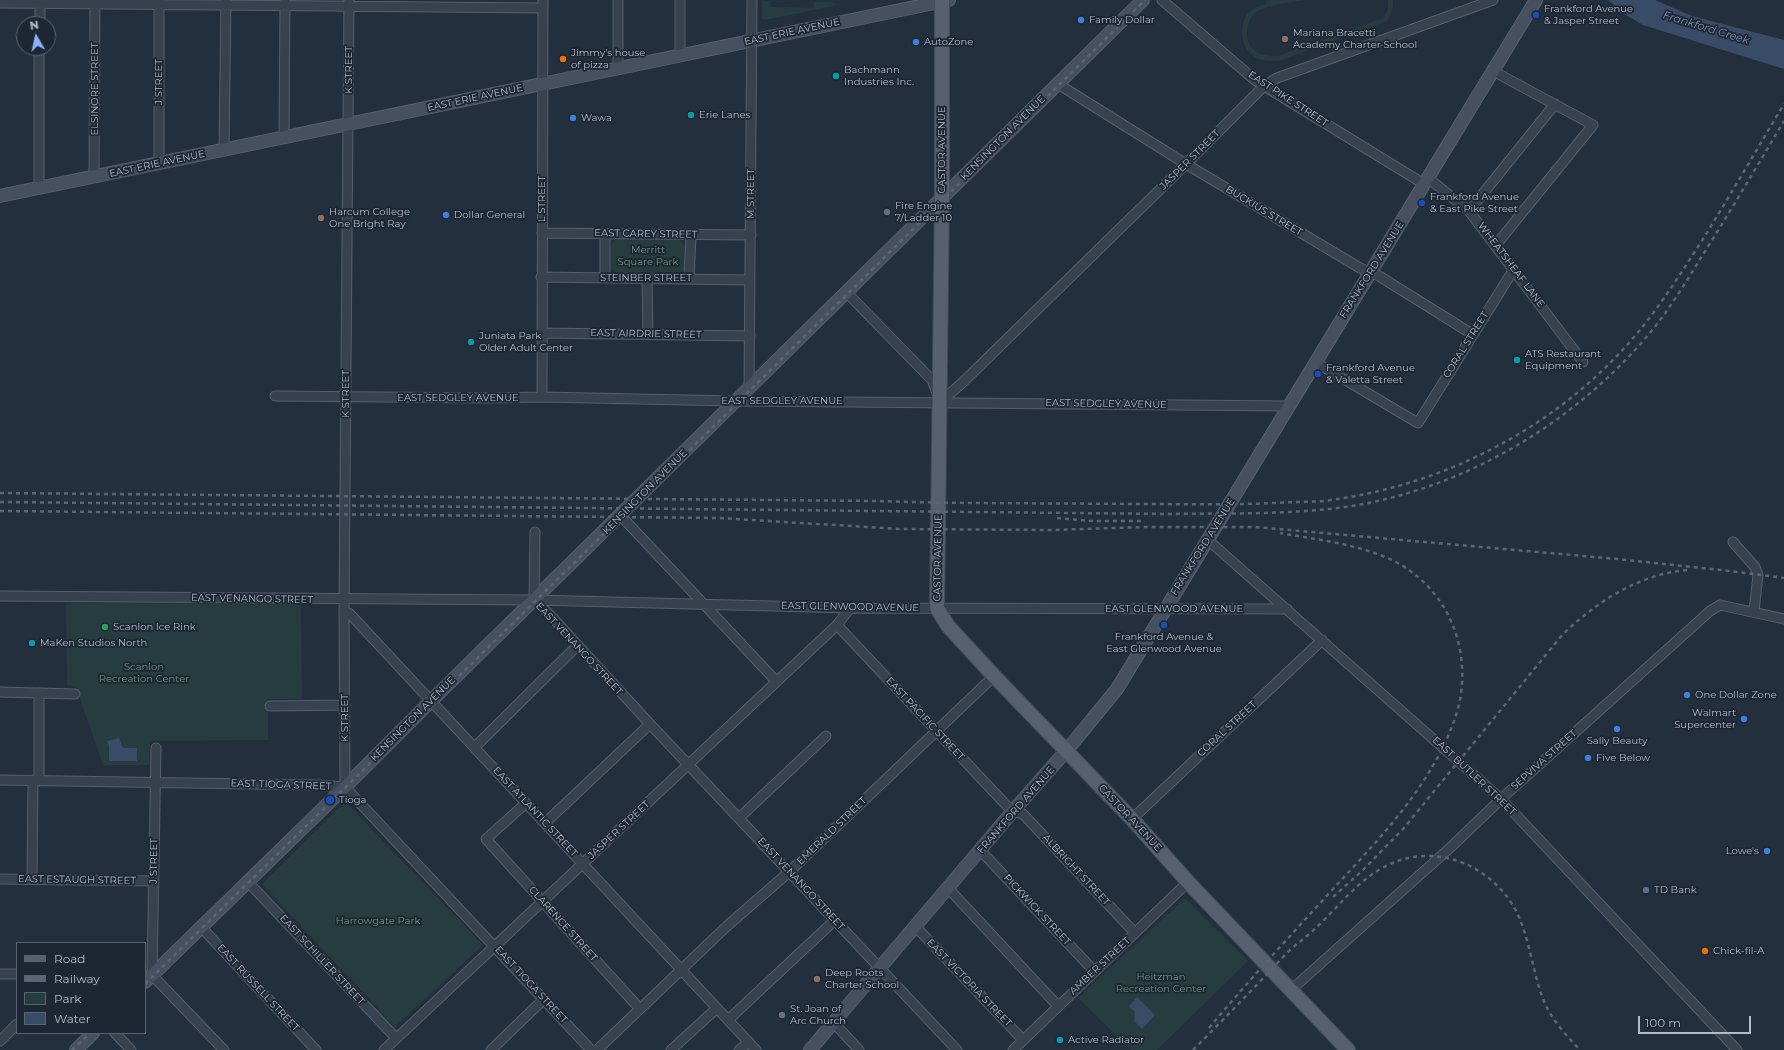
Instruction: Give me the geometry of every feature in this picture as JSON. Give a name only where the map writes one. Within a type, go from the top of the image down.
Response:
[{"type":"main road","points":[[1127,15],[1128,0]]},
{"type":"main road","name":"KENSINGTON AVENUE","points":[[147,977],[248,882],[345,787],[1143,0]]},
{"type":"main road","name":"FRANKFORD AVENUE","points":[[810,1050],[1067,750],[1117,689],[1536,0]]},
{"type":"main road","name":"EAST ERIE AVENUE","points":[[0,196],[944,1]]},
{"type":"main road","name":"CASTOR AVENUE","points":[[944,1],[937,608],[948,626],[994,676],[1132,818],[1188,882],[1348,1050]]},
{"type":"main road","points":[[76,1050],[92,1034]]},
{"type":"street","points":[[618,0],[618,68]]},
{"type":"street","points":[[680,0],[680,56]]},
{"type":"street","name":"M STREET","points":[[749,389],[752,0]]},
{"type":"street","name":"EAST PIKE STREET","points":[[1162,0],[1256,81],[1426,181]]},
{"type":"street","name":"JASPER STREET","points":[[940,402],[966,379],[1264,86],[1277,78],[1493,0]]},
{"type":"street","points":[[40,2],[40,16]]},
{"type":"street","name":"ELSINORE STREET","points":[[94,177],[95,2]]},
{"type":"street","points":[[0,3],[159,2],[543,4]]},
{"type":"street","name":"J STREET","points":[[159,2],[159,164]]},
{"type":"street","points":[[224,150],[226,3]]},
{"type":"street","points":[[284,138],[285,3]]},
{"type":"street","name":"K STREET","points":[[345,787],[344,611],[349,3]]},
{"type":"street","name":"L STREET","points":[[542,397],[541,277],[543,4]]},
{"type":"street","points":[[39,188],[40,56]]},
{"type":"street","points":[[1493,71],[1593,125],[1496,245]]},
{"type":"street","name":"BUCKIUS STREET","points":[[1058,84],[1186,164],[1360,268],[1379,276],[1472,334]]},
{"type":"street","points":[[1469,211],[1555,104]]},
{"type":"street","name":"WHEATSHEAF LANE","points":[[1426,181],[1469,211],[1583,362]]},
{"type":"street","name":"EAST CAREY STREET","points":[[542,233],[750,235]]},
{"type":"street","points":[[605,234],[605,278]]},
{"type":"street","points":[[690,278],[691,235]]},
{"type":"street","name":"CORAL STREET","points":[[1315,362],[1418,423],[1472,334],[1514,269]]},
{"type":"street","name":"STEINBER STREET","points":[[541,277],[750,280]]},
{"type":"street","points":[[647,278],[648,334]]},
{"type":"street","points":[[846,292],[932,380],[940,402]]},
{"type":"street","name":"EAST AIRDRIE STREET","points":[[542,333],[750,336]]},
{"type":"street","name":"EAST SEDGLEY AVENUE","points":[[275,396],[488,398],[542,397],[736,401],[1290,406]]},
{"type":"street","points":[[620,516],[776,681]]},
{"type":"street","points":[[534,600],[536,532]]},
{"type":"street","name":"EAST BUTLER STREET","points":[[1208,540],[1501,800],[1737,1050]]},
{"type":"street","points":[[1733,542],[1755,567],[1758,575],[1754,611],[1784,619]]},
{"type":"street","name":"EAST VENANGO STREET","points":[[0,596],[345,600],[534,600],[550,615],[688,765],[958,1050]]},
{"type":"street","name":"EAST GLENWOOD AVENUE","points":[[534,600],[850,608],[1287,609]]},
{"type":"street","name":"SEPVIVA STREET","points":[[1291,990],[1451,847],[1710,610],[1720,605],[1754,611]]},
{"type":"street","name":"JASPER STREET","points":[[384,1050],[837,625],[850,608]]},
{"type":"street","name":"EAST ATLANTIC STREET","points":[[344,611],[350,614],[475,747],[756,1050]]},
{"type":"street","name":"EAST PACIFIC STREET","points":[[837,625],[936,731],[1014,811]]},
{"type":"street","name":"CORAL STREET","points":[[1132,818],[1322,640]]},
{"type":"street","points":[[475,747],[577,646]]},
{"type":"street","name":"EMERALD STREET","points":[[597,1050],[728,926],[789,872],[994,676]]},
{"type":"street","points":[[0,692],[75,694]]},
{"type":"street","points":[[32,879],[39,693]]},
{"type":"street","points":[[270,706],[345,705]]},
{"type":"street","points":[[545,823],[650,724]]},
{"type":"street","points":[[739,818],[826,736]]},
{"type":"street","name":"J STREET","points":[[147,977],[154,881],[156,748]]},
{"type":"street","name":"EAST TIOGA STREET","points":[[0,780],[316,785],[345,787],[591,1050]]},
{"type":"street","name":"CLARENCE STREET","points":[[526,803],[486,839],[640,1009]]},
{"type":"street","name":"ALBRIGHT STREET","points":[[1014,811],[1022,814],[1135,933]]},
{"type":"street","name":"PICKWICK STREET","points":[[980,850],[1094,971]]},
{"type":"street","name":"EAST ESTAUGH STREET","points":[[0,879],[154,881]]},
{"type":"street","name":"EAST SCHILLER STREET","points":[[248,882],[396,1038]]},
{"type":"street","name":"AMBER STREET","points":[[1013,1050],[1188,882]]},
{"type":"street","points":[[948,888],[1058,1006]]},
{"type":"street","points":[[728,1020],[835,920]]},
{"type":"street","name":"EAST VICTORIA STREET","points":[[915,926],[1023,1040]]},
{"type":"street","name":"EAST RUSSELL STREET","points":[[200,927],[316,1050]]},
{"type":"street","points":[[0,974],[16,974]]},
{"type":"street","points":[[147,977],[224,1050]]},
{"type":"street","points":[[490,1050],[544,1000]]},
{"type":"street","points":[[671,1050],[717,1008]]},
{"type":"street","points":[[834,1023],[859,1050]]},
{"type":"street","points":[[0,1041],[16,1025]]},
{"type":"street","points":[[116,1034],[131,1050]]},
{"type":"street","points":[[739,1050],[749,1042]]},
{"type":"green space","points":[[762,0],[770,1],[771,7],[814,8],[814,2],[834,2],[838,5],[765,20],[762,19]]},
{"type":"green space","points":[[1304,0],[1273,5],[1261,9],[1252,16],[1247,31],[1247,37],[1251,46],[1259,53],[1275,56],[1383,18],[1388,9],[1388,0],[1393,0],[1393,6],[1387,21],[1279,61],[1271,61],[1261,60],[1247,50],[1244,44],[1242,30],[1245,17],[1249,12],[1254,8],[1266,4],[1266,1]]},
{"type":"green space","name":"Merritt Square Park","points":[[619,237],[680,239],[687,249],[685,270],[677,275],[615,272],[611,269],[609,264],[608,254],[612,244]]},
{"type":"green space","name":"Scanlon Recreation Center","points":[[66,603],[301,604],[302,699],[268,699],[268,740],[150,741],[149,765],[103,765],[76,687],[67,685]]},
{"type":"green space","name":"Harrowgate Park","points":[[345,801],[483,945],[395,1027],[262,884]]},
{"type":"green space","name":"Heitzman Recreation Center","points":[[1185,898],[1248,961],[1157,1050],[1131,1050],[1078,998]]},
{"type":"water","name":"Frankford Creek","points":[[1608,0],[1655,0],[1692,16],[1784,40],[1784,69],[1643,25],[1626,15]]},
{"type":"water","points":[[119,738],[123,748],[137,748],[137,761],[109,761],[109,746],[107,741]]},
{"type":"water","points":[[1137,997],[1155,1015],[1142,1029],[1134,1021],[1135,1012],[1129,1007]]},
{"type":"railway","points":[[638,501],[1145,0]]},
{"type":"railway","points":[[0,493],[1204,504],[1256,504],[1323,501],[1366,494],[1408,483],[1450,468],[1489,450],[1527,429],[1563,404],[1596,376],[1638,333],[1667,294],[1694,253],[1784,104]]},
{"type":"railway","points":[[0,502],[1171,514],[1307,511],[1352,506],[1395,497],[1436,484],[1477,467],[1516,446],[1552,423],[1587,396],[1619,366],[1649,334],[1683,286],[1784,121]]},
{"type":"railway","points":[[0,511],[719,518],[900,529],[1052,530],[1146,527],[1255,527],[1617,559],[1784,578]]},
{"type":"railway","points":[[146,983],[623,515]]},
{"type":"railway","points":[[1057,518],[1092,521],[1145,521]]},
{"type":"railway","points":[[1209,1028],[1239,992],[1369,850],[1404,808],[1434,764],[1446,740],[1456,715],[1461,691],[1461,654],[1455,630],[1440,602],[1428,586],[1420,579],[1396,562],[1368,551],[1339,543],[1280,533]]},
{"type":"railway","points":[[1333,897],[1363,870],[1403,829],[1563,634],[1576,622],[1605,600],[1636,583],[1653,577],[1688,570]]},
{"type":"railway","points":[[1193,1050],[1288,952],[1314,930],[1359,884],[1378,870],[1388,865],[1405,859],[1423,856],[1441,857],[1458,861],[1473,868],[1488,878],[1501,890],[1518,914],[1526,937],[1538,985],[1545,1004],[1558,1025],[1580,1050]]},
{"type":"railway","points":[[72,1050],[89,1034]]},
{"type":"place","name":"Frankford Avenue & Jasper Street","points":[[1536,15]]},
{"type":"place","name":"Family Dollar","points":[[1081,20]]},
{"type":"place","name":"Mariana Bracetti Academy Charter School","points":[[1285,39]]},
{"type":"place","name":"AutoZone","points":[[916,42]]},
{"type":"place","name":"Jimmy's house of pizza","points":[[563,59]]},
{"type":"place","name":"Bachmann Industries Inc.","points":[[836,76]]},
{"type":"place","name":"Erie Lanes","points":[[691,115]]},
{"type":"place","name":"Wawa","points":[[573,118]]},
{"type":"place","name":"Frankford Avenue & East Pike Street","points":[[1422,203]]},
{"type":"place","name":"Fire Engine 7/Ladder 10","points":[[887,212]]},
{"type":"place","name":"Dollar General","points":[[446,215]]},
{"type":"place","name":"Harcum College One Bright Ray","points":[[321,218]]},
{"type":"place","name":"Juniata Park Older Adult Center","points":[[471,342]]},
{"type":"place","name":"ATS Restaurant Equipment","points":[[1517,360]]},
{"type":"place","name":"Frankford Avenue & Valetta Street","points":[[1318,374]]},
{"type":"place","name":"Frankford Avenue & East Glenwood Avenue","points":[[1164,625]]},
{"type":"place","name":"Scanlon Ice Rink","points":[[105,627]]},
{"type":"place","name":"MaKen Studios North","points":[[32,643]]},
{"type":"place","name":"One Dollar Zone","points":[[1687,695]]},
{"type":"place","name":"Walmart Supercenter","points":[[1744,719]]},
{"type":"place","name":"Sally Beauty","points":[[1617,729]]},
{"type":"place","name":"Five Below","points":[[1588,758]]},
{"type":"place","name":"Tioga","points":[[330,800]]},
{"type":"place","name":"Lowe's","points":[[1767,851]]},
{"type":"place","name":"TD Bank","points":[[1646,890]]},
{"type":"place","name":"Chick-fil-A","points":[[1705,951]]},
{"type":"place","name":"Deep Roots Charter School","points":[[817,979]]},
{"type":"place","name":"St. Joan of Arc Church","points":[[782,1015]]},
{"type":"place","name":"Active Radiator","points":[[1060,1040]]}]
